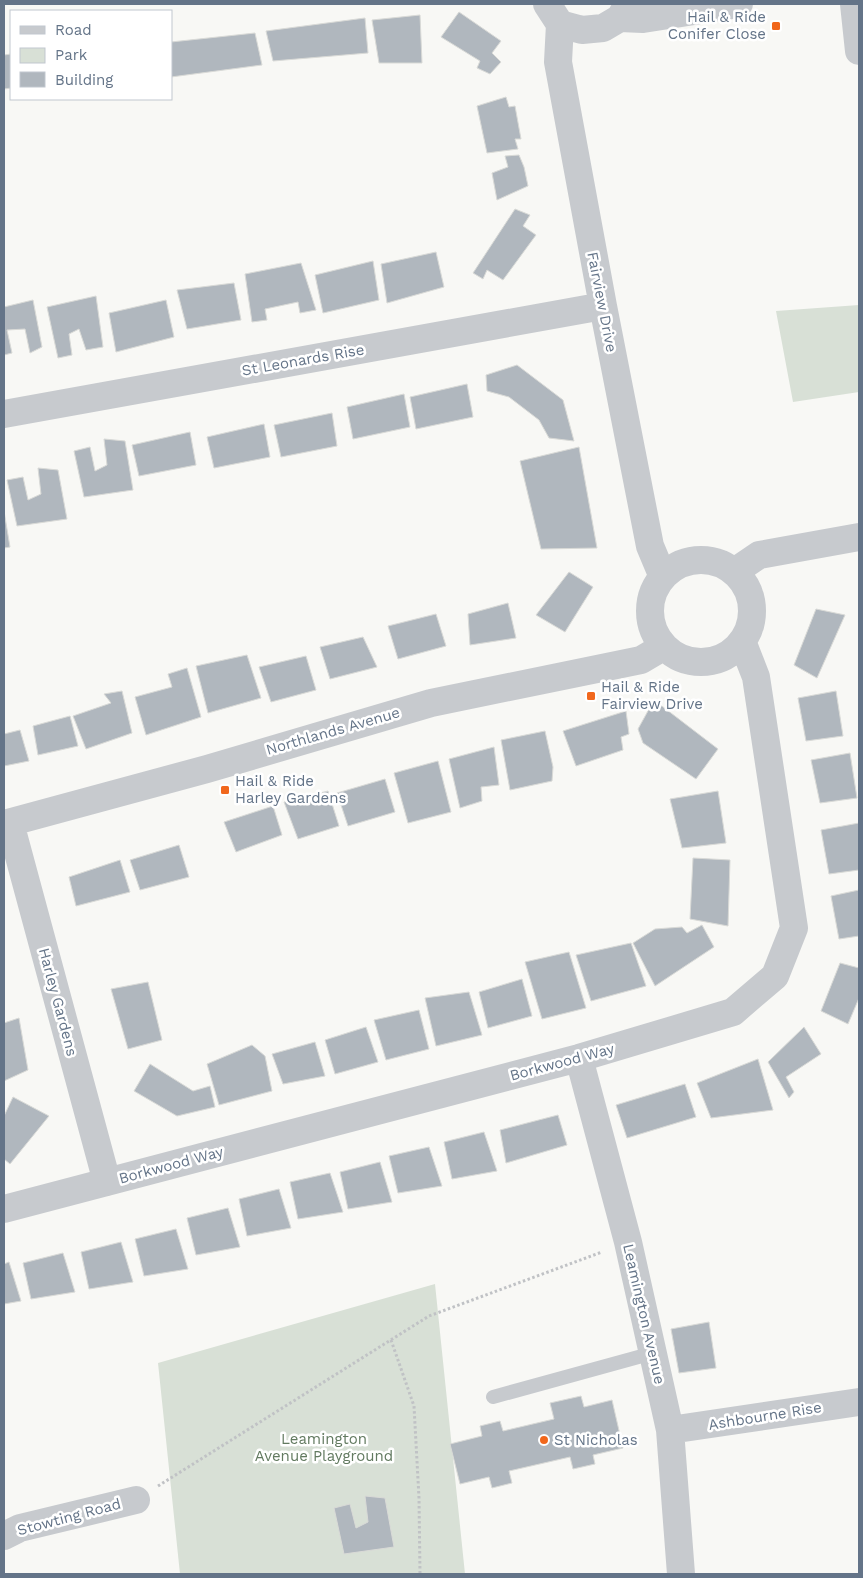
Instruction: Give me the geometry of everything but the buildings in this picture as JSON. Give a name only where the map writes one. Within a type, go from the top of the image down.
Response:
[{"type":"street","points":[[553,14],[582,30],[603,28],[624,11],[643,19],[739,4]]},
{"type":"street","points":[[854,4],[859,50]]},
{"type":"street","name":"Fairview Drive","points":[[553,14],[558,62],[603,306],[650,546],[663,577]]},
{"type":"street","name":"St Leonards Rise","points":[[4,414],[603,306]]},
{"type":"street","points":[[734,572],[758,555],[859,537]]},
{"type":"street","points":[[694,560],[712,561],[734,572],[745,585],[751,602],[751,620],[742,641],[730,653],[713,660],[696,662],[674,655],[663,647],[652,628],[650,610],[653,592],[663,577],[677,566],[694,560]]},
{"type":"street","name":"Borkwood Way","points":[[4,1210],[580,1058],[733,1012],[775,976],[794,928],[756,677],[742,641]]},
{"type":"street","name":"Northlands Avenue","points":[[7,824],[207,769],[431,702],[641,660],[663,647]]},
{"type":"street","name":"Harley Gardens","points":[[7,824],[107,1182]]},
{"type":"street","name":"Leamington Avenue","points":[[580,1058],[628,1242],[670,1430],[681,1574]]},
{"type":"street","name":"Ashbourne Rise","points":[[670,1430],[859,1402]]},
{"type":"street","name":"Stowting Road","points":[[4,1536],[20,1528],[136,1500]]},
{"type":"lane","points":[[493,1397],[653,1353]]},
{"type":"path","points":[[136,1500],[429,1316],[628,1242]]},
{"type":"path","points":[[391,1340],[414,1406],[419,1498],[420,1574]]},
{"type":"green space","points":[[859,305],[859,392],[793,402],[776,311]]},
{"type":"green space","name":"Leamington Avenue Playground","points":[[435,1284],[465,1574],[180,1574],[158,1363]]},
{"type":"place","name":"Hail & Ride Conifer Close","points":[[776,26]]},
{"type":"place","name":"Hail & Ride Fairview Drive","points":[[591,696]]},
{"type":"place","name":"Hail & Ride Harley Gardens","points":[[225,790]]},
{"type":"place","name":"St Nicholas","points":[[544,1440]]}]
